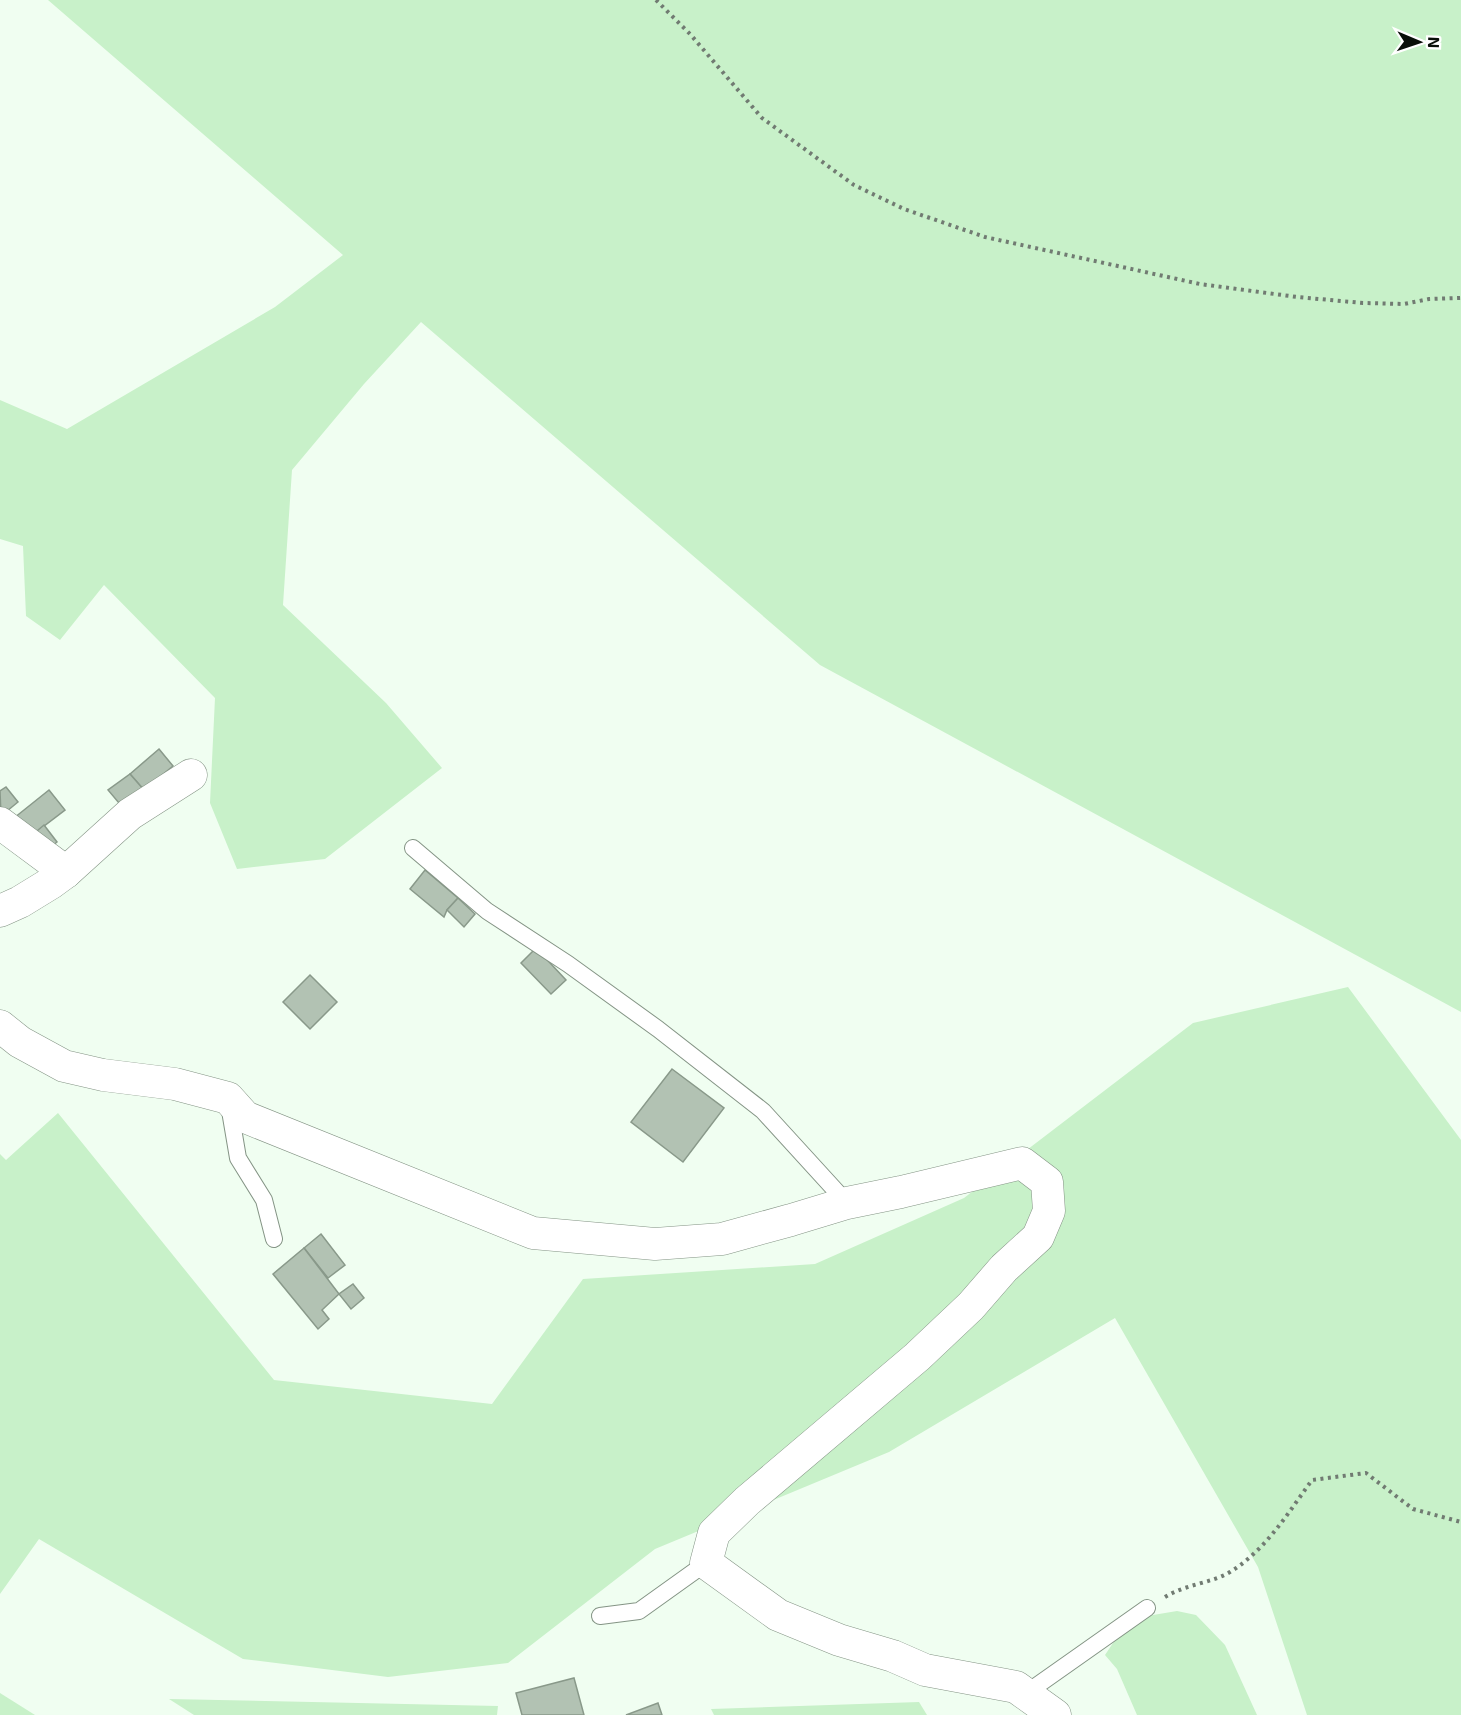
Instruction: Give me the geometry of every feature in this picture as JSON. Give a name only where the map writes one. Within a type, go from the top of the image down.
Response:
[{"type":"street","points":[[0,911],[20,902],[66,872],[130,814],[191,775]]},
{"type":"street","points":[[0,823],[66,872]]},
{"type":"street","points":[[0,1026],[20,1042],[64,1066],[103,1075],[175,1084],[228,1098],[246,1117],[533,1233],[655,1244],[722,1239],[847,1203],[1022,1163],[1047,1182],[1049,1211],[1038,1237],[1004,1268],[971,1306],[917,1358],[747,1501],[714,1533],[706,1563],[778,1615],[829,1636],[893,1656],[925,1670],[1016,1686],[1054,1715]]},
{"type":"lane","points":[[413,848],[487,911],[568,964],[649,1022],[763,1111],[847,1203]]},
{"type":"lane","points":[[228,1098],[238,1158],[264,1200],[274,1239]]},
{"type":"lane","points":[[600,1616],[639,1611],[706,1563]]},
{"type":"lane","points":[[1025,1694],[1147,1608]]},
{"type":"path","points":[[656,0],[690,34],[762,118],[854,185],[904,209],[985,237],[1200,284],[1363,303],[1404,304],[1429,299],[1461,298]]},
{"type":"path","points":[[1147,1608],[1179,1588],[1228,1574],[1262,1548],[1312,1480],[1366,1473],[1413,1509],[1461,1522]]},
{"type":"green space","points":[[48,0],[1461,0],[1461,1012],[820,665],[421,322],[364,384],[292,470],[283,605],[386,703],[442,768],[325,859],[237,869],[210,803],[215,698],[104,585],[60,640],[26,616],[23,546],[0,539],[0,400],[67,429],[275,307],[343,255]]},
{"type":"green space","points":[[1348,987],[1461,1140],[1461,1715],[1307,1715],[1258,1567],[1115,1318],[889,1452],[655,1549],[508,1663],[388,1677],[243,1659],[39,1539],[0,1594],[0,1154],[6,1160],[58,1113],[274,1380],[492,1404],[583,1279],[815,1264],[964,1198],[1193,1023]]},
{"type":"green space","points":[[1177,1611],[1196,1615],[1225,1645],[1257,1715],[1137,1715],[1117,1669],[1105,1655],[1129,1619]]},
{"type":"green space","points":[[0,1693],[35,1715],[0,1715]]},
{"type":"green space","points":[[169,1699],[498,1706],[497,1715],[194,1715]]},
{"type":"green space","points":[[919,1702],[927,1715],[714,1715],[711,1709]]},
{"type":"building","points":[[159,749],[173,766],[144,790],[130,774]]},
{"type":"building","points":[[130,774],[144,790],[124,809],[108,790]]},
{"type":"building","points":[[6,787],[18,802],[1,816],[0,791]]},
{"type":"building","points":[[49,790],[65,810],[31,836],[14,818]]},
{"type":"building","points":[[44,825],[57,842],[44,853],[31,836]]},
{"type":"building","points":[[425,870],[458,898],[444,917],[410,889]]},
{"type":"building","points":[[458,898],[475,914],[464,927],[447,910]]},
{"type":"building","points":[[536,948],[566,980],[551,994],[521,963]]},
{"type":"building","points":[[310,975],[337,1002],[310,1029],[283,1002]]},
{"type":"building","points":[[672,1069],[724,1108],[683,1162],[631,1122]]},
{"type":"building","points":[[321,1234],[345,1265],[328,1278],[304,1248]]},
{"type":"building","points":[[304,1248],[339,1294],[322,1310],[329,1319],[318,1329],[273,1274]]},
{"type":"building","points":[[353,1284],[364,1298],[351,1309],[339,1294]]},
{"type":"building","points":[[574,1678],[584,1715],[522,1715],[516,1693]]},
{"type":"building","points":[[658,1703],[662,1715],[626,1715]]}]
